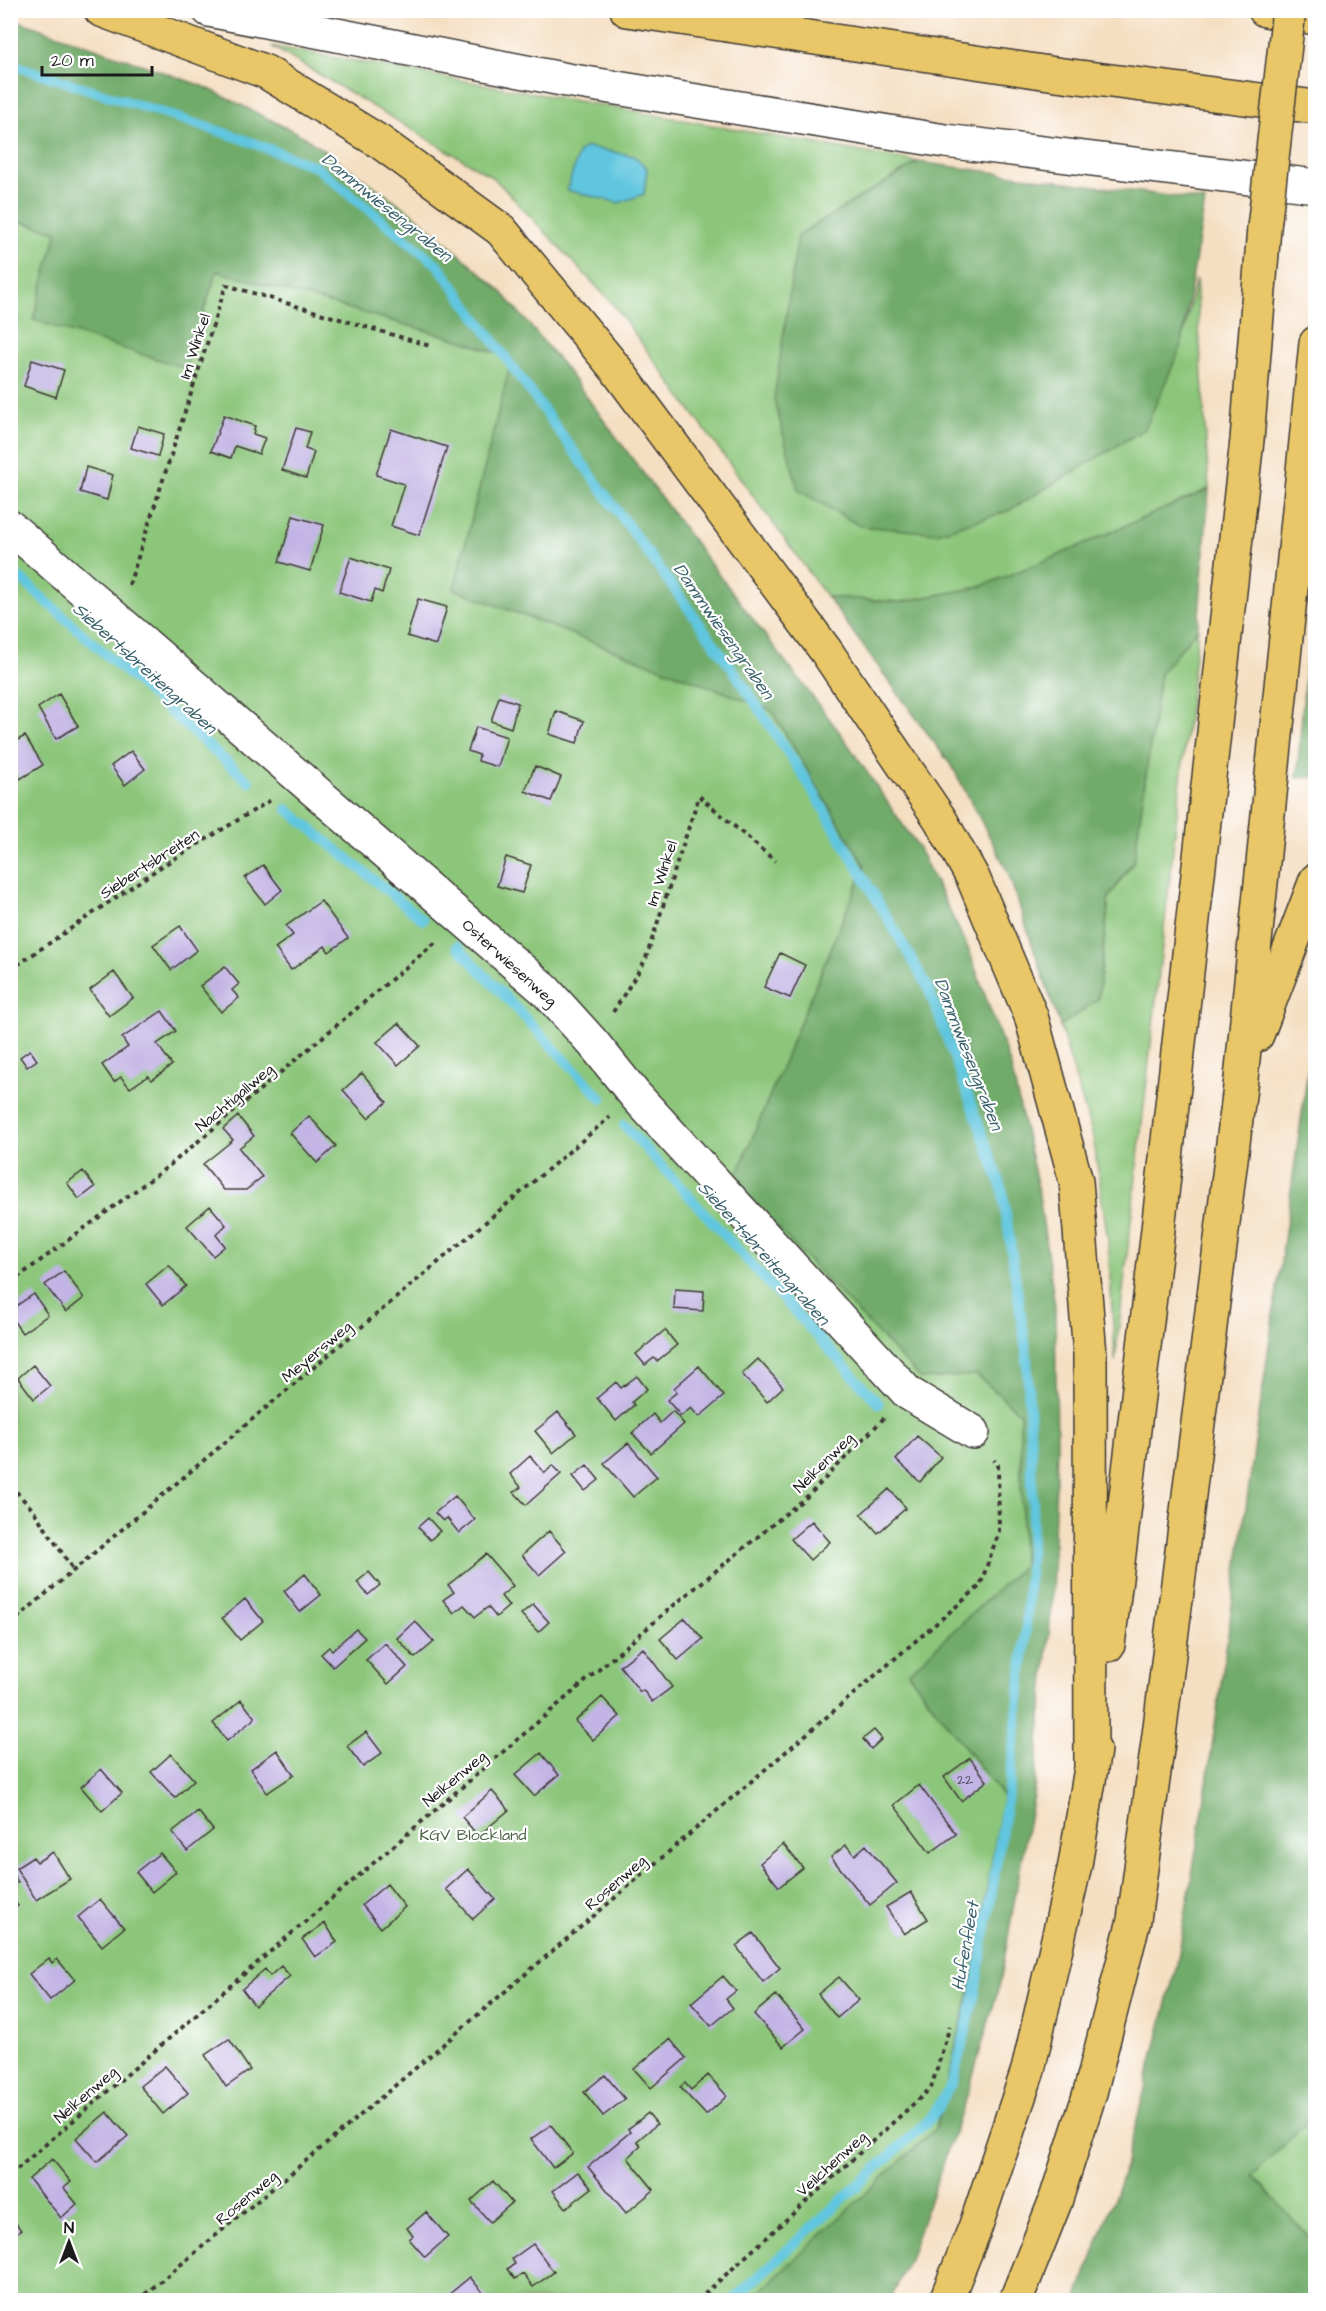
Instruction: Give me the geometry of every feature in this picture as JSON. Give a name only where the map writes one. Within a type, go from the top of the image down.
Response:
[{"type":"highway","points":[[101,10],[266,72],[380,142],[501,230],[616,369],[805,623],[940,819],[968,868],[1031,1016],[1076,1181],[1090,1355],[1091,1770]]},
{"type":"highway","points":[[627,10],[1056,74],[1316,106]]},
{"type":"highway","points":[[1265,10],[1316,18]]},
{"type":"highway","points":[[946,2301],[975,2228],[1028,2070],[1075,1865],[1091,1770],[1112,1623],[1162,1199],[1246,440],[1264,228],[1289,10]]},
{"type":"highway","points":[[1016,2301],[1055,2202],[1090,2093],[1134,1920],[1241,1079],[1316,343]]},
{"type":"highway","points":[[1241,1079],[1316,880]]},
{"type":"street","points":[[209,10],[567,80],[945,141],[1316,186]]},
{"type":"street","name":"Osterwiesenweg","points":[[10,527],[115,615],[545,990],[593,1043],[635,1095],[908,1393],[973,1432]]},
{"type":"path","name":"Im Winkel","points":[[115,615],[132,578],[226,285],[430,346]]},
{"type":"path","name":"Siebertsbreiten","points":[[10,970],[162,866],[303,781]]},
{"type":"path","name":"Im Winkel","points":[[593,1043],[645,961],[699,796],[775,861]]},
{"type":"path","name":"Nachtigallweg","points":[[10,1283],[170,1165],[463,919]]},
{"type":"path","name":"Meyersweg","points":[[10,1624],[75,1572],[635,1095]]},
{"type":"path","name":"Nelkenweg","points":[[10,2175],[673,1606],[810,1494],[908,1393]]},
{"type":"path","name":"Rosenweg","points":[[138,2301],[307,2161],[980,1586],[999,1531],[998,1465],[973,1432]]},
{"type":"path","points":[[10,1485],[33,1510],[75,1572]]},
{"type":"path","name":"Veilchenweg","points":[[699,2301],[931,2088],[950,2026]]},
{"type":"green space","points":[[10,18],[205,87],[303,136],[415,215],[501,291],[563,365],[709,562],[841,734],[918,847],[968,948],[1011,1067],[1038,1188],[1055,1306],[1057,1448],[1052,1601],[1035,1783],[1000,1983],[967,2096],[909,2259],[890,2300],[751,2300],[936,2128],[970,1988],[1003,1797],[908,1673],[1023,1566],[1020,1413],[977,1375],[921,1379],[734,1182],[865,866],[771,710],[454,589],[512,358],[463,341],[217,271],[185,368],[33,320],[57,232],[11,219]]},
{"type":"green space","points":[[271,46],[918,162],[798,235],[1181,347],[1196,279],[1209,489],[1057,556],[979,587],[901,602],[827,597],[613,304],[494,178]]},
{"type":"green space","points":[[918,162],[1205,201],[1181,347],[1145,429],[1008,511],[937,533],[860,526],[798,490],[774,399],[798,235]]},
{"type":"green space","name":"KGV Blockland","points":[[10,219],[57,232],[185,368],[217,271],[463,341],[512,359],[454,589],[771,710],[865,866],[734,1182],[921,1379],[977,1375],[1020,1413],[1023,1566],[908,1673],[1003,1797],[970,1988],[936,2129],[751,2300],[11,2300]]},
{"type":"green space","points":[[1209,489],[1198,628],[1160,674],[1134,861],[1109,897],[1098,999],[1060,1026],[1007,870],[953,768],[827,597],[901,602],[979,587],[1057,556]]},
{"type":"green space","points":[[1198,628],[1115,1362],[1108,1241],[1093,1137],[1060,1026],[1098,999],[1109,897],[1134,861],[1160,674]]},
{"type":"green space","points":[[1315,638],[1315,777],[1297,778],[1306,664]]},
{"type":"green space","points":[[1315,1021],[1315,2115],[1253,2175],[1315,2244],[1315,2300],[1076,2300],[1123,2174],[1177,1964],[1204,1803]]},
{"type":"green space","points":[[1315,2115],[1315,2244],[1252,2175]]},
{"type":"water","points":[[587,147],[634,156],[647,168],[644,194],[619,203],[567,190],[579,152]]},
{"type":"building","points":[[32,360],[64,370],[56,397],[24,386]]},
{"type":"building","points":[[224,415],[255,426],[253,434],[265,438],[259,454],[235,446],[231,458],[211,451]]},
{"type":"building","points":[[138,426],[164,434],[158,456],[131,448]]},
{"type":"building","points":[[296,428],[310,432],[305,449],[314,452],[306,478],[282,470]]},
{"type":"building","points":[[391,429],[447,447],[419,535],[391,526],[404,484],[376,475]]},
{"type":"building","points":[[86,467],[113,475],[107,500],[80,492]]},
{"type":"building","points":[[293,516],[324,525],[310,571],[279,562]]},
{"type":"building","points":[[351,557],[389,570],[382,593],[375,590],[371,602],[339,592]]},
{"type":"building","points":[[418,599],[447,607],[436,645],[407,636]]},
{"type":"building","points":[[59,694],[78,726],[56,739],[38,708]]},
{"type":"building","points":[[499,697],[518,703],[511,728],[491,721]]},
{"type":"building","points":[[556,711],[584,721],[577,743],[549,734]]},
{"type":"building","points":[[476,727],[507,737],[498,767],[478,761],[479,755],[468,751]]},
{"type":"building","points":[[25,736],[43,765],[20,779],[10,763],[10,744]]},
{"type":"building","points":[[131,751],[145,769],[125,785],[111,766]]},
{"type":"building","points":[[535,766],[561,777],[551,801],[525,791]]},
{"type":"building","points":[[506,857],[531,865],[522,893],[497,886]]},
{"type":"building","points":[[263,865],[282,890],[265,904],[245,878]]},
{"type":"building","points":[[321,901],[348,938],[329,952],[325,946],[291,970],[275,948],[293,935],[286,926]]},
{"type":"building","points":[[180,926],[197,950],[171,970],[153,945]]},
{"type":"building","points":[[780,953],[805,965],[790,998],[764,987]]},
{"type":"building","points":[[225,967],[239,984],[232,990],[239,998],[221,1012],[200,986]]},
{"type":"building","points":[[114,972],[133,998],[109,1016],[90,990]]},
{"type":"building","points":[[162,1011],[176,1031],[157,1044],[172,1065],[152,1080],[148,1076],[130,1088],[121,1077],[114,1082],[102,1065],[128,1047],[122,1038]]},
{"type":"building","points":[[399,1023],[420,1046],[398,1065],[377,1042]]},
{"type":"building","points":[[30,1050],[37,1060],[27,1067],[20,1057]]},
{"type":"building","points":[[362,1073],[387,1102],[368,1118],[343,1090]]},
{"type":"building","points":[[238,1116],[254,1136],[239,1148],[262,1177],[246,1190],[224,1190],[203,1164],[233,1140],[223,1129]]},
{"type":"building","points":[[309,1116],[336,1146],[317,1163],[290,1133]]},
{"type":"building","points":[[83,1171],[95,1187],[79,1199],[67,1183]]},
{"type":"building","points":[[210,1206],[226,1225],[216,1235],[225,1246],[213,1256],[187,1226]]},
{"type":"building","points":[[169,1265],[186,1286],[163,1305],[146,1284]]},
{"type":"building","points":[[64,1271],[84,1298],[66,1312],[45,1285]]},
{"type":"building","points":[[675,1289],[704,1291],[703,1311],[674,1309]]},
{"type":"building","points":[[34,1294],[48,1315],[22,1333],[10,1316],[10,1310]]},
{"type":"building","points":[[665,1330],[677,1345],[657,1361],[654,1358],[645,1365],[636,1354]]},
{"type":"building","points":[[758,1359],[783,1387],[767,1402],[742,1374]]},
{"type":"building","points":[[33,1365],[50,1386],[34,1399],[18,1378]]},
{"type":"building","points":[[699,1366],[724,1396],[699,1417],[691,1408],[681,1416],[667,1400],[677,1392],[674,1388]]},
{"type":"building","points":[[637,1376],[647,1389],[616,1421],[597,1398],[616,1382],[621,1388]]},
{"type":"building","points":[[673,1411],[684,1424],[651,1453],[632,1433],[653,1414],[660,1423]]},
{"type":"building","points":[[558,1412],[576,1434],[553,1453],[535,1431]]},
{"type":"building","points":[[917,1436],[941,1457],[920,1482],[896,1460]]},
{"type":"building","points":[[628,1443],[657,1477],[633,1497],[604,1463]]},
{"type":"building","points":[[530,1456],[545,1473],[553,1465],[561,1474],[526,1505],[514,1492],[521,1487],[510,1474]]},
{"type":"building","points":[[587,1465],[599,1480],[585,1491],[573,1476]]},
{"type":"building","points":[[889,1489],[906,1508],[878,1533],[861,1514]]},
{"type":"building","points":[[455,1496],[475,1520],[459,1533],[447,1518],[443,1521],[435,1513]]},
{"type":"building","points":[[428,1518],[440,1531],[430,1540],[418,1527]]},
{"type":"building","points":[[812,1521],[830,1542],[810,1560],[791,1539]]},
{"type":"building","points":[[549,1531],[566,1551],[539,1575],[522,1555]]},
{"type":"building","points":[[486,1554],[513,1586],[501,1596],[509,1606],[496,1617],[488,1607],[475,1617],[464,1605],[454,1613],[443,1600],[454,1592],[448,1585]]},
{"type":"building","points":[[369,1572],[380,1585],[368,1595],[357,1582]]},
{"type":"building","points":[[305,1574],[321,1595],[300,1612],[284,1591]]},
{"type":"building","points":[[245,1599],[263,1621],[240,1640],[222,1618]]},
{"type":"building","points":[[533,1604],[549,1622],[538,1632],[521,1614]]},
{"type":"building","points":[[685,1618],[703,1639],[678,1660],[660,1639]]},
{"type":"building","points":[[415,1621],[434,1642],[415,1658],[397,1638]]},
{"type":"building","points":[[356,1629],[365,1638],[333,1667],[321,1654],[329,1647],[332,1650]]},
{"type":"building","points":[[385,1643],[407,1667],[388,1684],[366,1660]]},
{"type":"building","points":[[643,1648],[672,1687],[652,1702],[643,1690],[640,1692],[620,1666]]},
{"type":"building","points":[[602,1697],[620,1716],[593,1740],[575,1721]]},
{"type":"building","points":[[241,1700],[255,1718],[227,1741],[213,1723]]},
{"type":"building","points":[[874,1730],[882,1739],[871,1749],[863,1739]]},
{"type":"building","points":[[366,1732],[382,1753],[363,1767],[347,1746]]},
{"type":"building","points":[[277,1750],[294,1775],[267,1793],[251,1769]]},
{"type":"building","points":[[541,1753],[559,1775],[534,1796],[515,1775]]},
{"type":"building","points":[[171,1754],[194,1780],[175,1798],[151,1772]]},
{"type":"building","points":[[970,1758],[987,1781],[961,1801],[944,1777]]},
{"type":"building","points":[[101,1769],[122,1793],[102,1811],[81,1787]]},
{"type":"building","points":[[919,1785],[956,1834],[930,1853],[894,1805]]},
{"type":"building","points":[[492,1791],[509,1810],[478,1836],[462,1817]]},
{"type":"building","points":[[198,1811],[213,1830],[187,1851],[172,1832]]},
{"type":"building","points":[[783,1844],[803,1868],[779,1887],[760,1863]]},
{"type":"building","points":[[846,1845],[855,1855],[866,1845],[897,1883],[870,1905],[831,1857]]},
{"type":"building","points":[[53,1852],[70,1879],[36,1900],[16,1868],[33,1857],[37,1862]]},
{"type":"building","points":[[160,1853],[176,1872],[152,1892],[136,1872]]},
{"type":"building","points":[[10,1869],[18,1882],[10,1887]]},
{"type":"building","points":[[468,1869],[495,1899],[473,1919],[446,1889]]},
{"type":"building","points":[[387,1884],[405,1907],[381,1928],[362,1905]]},
{"type":"building","points":[[911,1892],[928,1919],[904,1934],[886,1907]]},
{"type":"building","points":[[10,1894],[18,1906],[10,1910]]},
{"type":"building","points":[[100,1899],[124,1928],[102,1946],[78,1917]]},
{"type":"building","points":[[325,1923],[337,1942],[315,1957],[302,1939]]},
{"type":"building","points":[[753,1933],[780,1968],[763,1982],[736,1946]]},
{"type":"building","points":[[49,1958],[52,1963],[57,1959],[75,1980],[50,2000],[29,1974]]},
{"type":"building","points":[[281,1966],[290,1976],[255,2006],[242,1989],[265,1969],[270,1976]]},
{"type":"building","points":[[723,1976],[736,1991],[726,1999],[733,2008],[711,2026],[691,2003]]},
{"type":"building","points":[[839,1977],[859,2000],[837,2018],[818,1994]]},
{"type":"building","points":[[776,1995],[805,2029],[783,2047],[754,2014]]},
{"type":"building","points":[[229,2039],[250,2070],[226,2087],[205,2055]]},
{"type":"building","points":[[670,2039],[686,2058],[651,2088],[634,2069]]},
{"type":"building","points":[[165,2066],[188,2093],[163,2114],[140,2086]]},
{"type":"building","points":[[605,2075],[625,2099],[603,2116],[584,2092]]},
{"type":"building","points":[[708,2075],[727,2096],[706,2115],[680,2087],[685,2083],[691,2090]]},
{"type":"building","points":[[107,2112],[128,2136],[97,2162],[76,2138]]},
{"type":"building","points":[[648,2113],[657,2124],[637,2141],[641,2146],[628,2158],[654,2190],[626,2213],[588,2167],[630,2132],[628,2129]]},
{"type":"building","points":[[551,2125],[573,2153],[553,2168],[531,2139]]},
{"type":"building","points":[[52,2159],[71,2182],[64,2188],[77,2204],[61,2218],[29,2179]]},
{"type":"building","points":[[578,2172],[592,2188],[566,2208],[553,2191]]},
{"type":"building","points":[[493,2181],[512,2203],[490,2222],[471,2201]]},
{"type":"building","points":[[426,2212],[448,2237],[425,2257],[409,2239],[413,2236],[407,2228]]},
{"type":"building","points":[[10,2216],[21,2230],[10,2237]]},
{"type":"building","points":[[533,2244],[554,2272],[533,2287],[523,2274],[515,2279],[507,2269],[515,2264],[512,2259]]},
{"type":"building","points":[[470,2277],[489,2300],[442,2300]]},
{"type":"waterway","name":"Dammwiesengraben","points":[[10,64],[237,137],[316,167],[438,265],[734,671],[808,783],[928,987],[1002,1188],[1027,1357],[1033,1505],[1025,1642],[1010,1781],[975,1993],[953,2081],[932,2117],[733,2300]]},
{"type":"waterway","name":"Siebertsbreitengraben","points":[[20,578],[249,782]]},
{"type":"waterway","name":"Siebertsbreitengraben","points":[[287,809],[423,920]]},
{"type":"waterway","name":"Siebertsbreitengraben","points":[[457,946],[602,1099]]},
{"type":"waterway","name":"Siebertsbreitengraben","points":[[624,1125],[879,1404]]},
{"type":"water label","name":"Hufenfleet","points":[[965,1946]]}]
